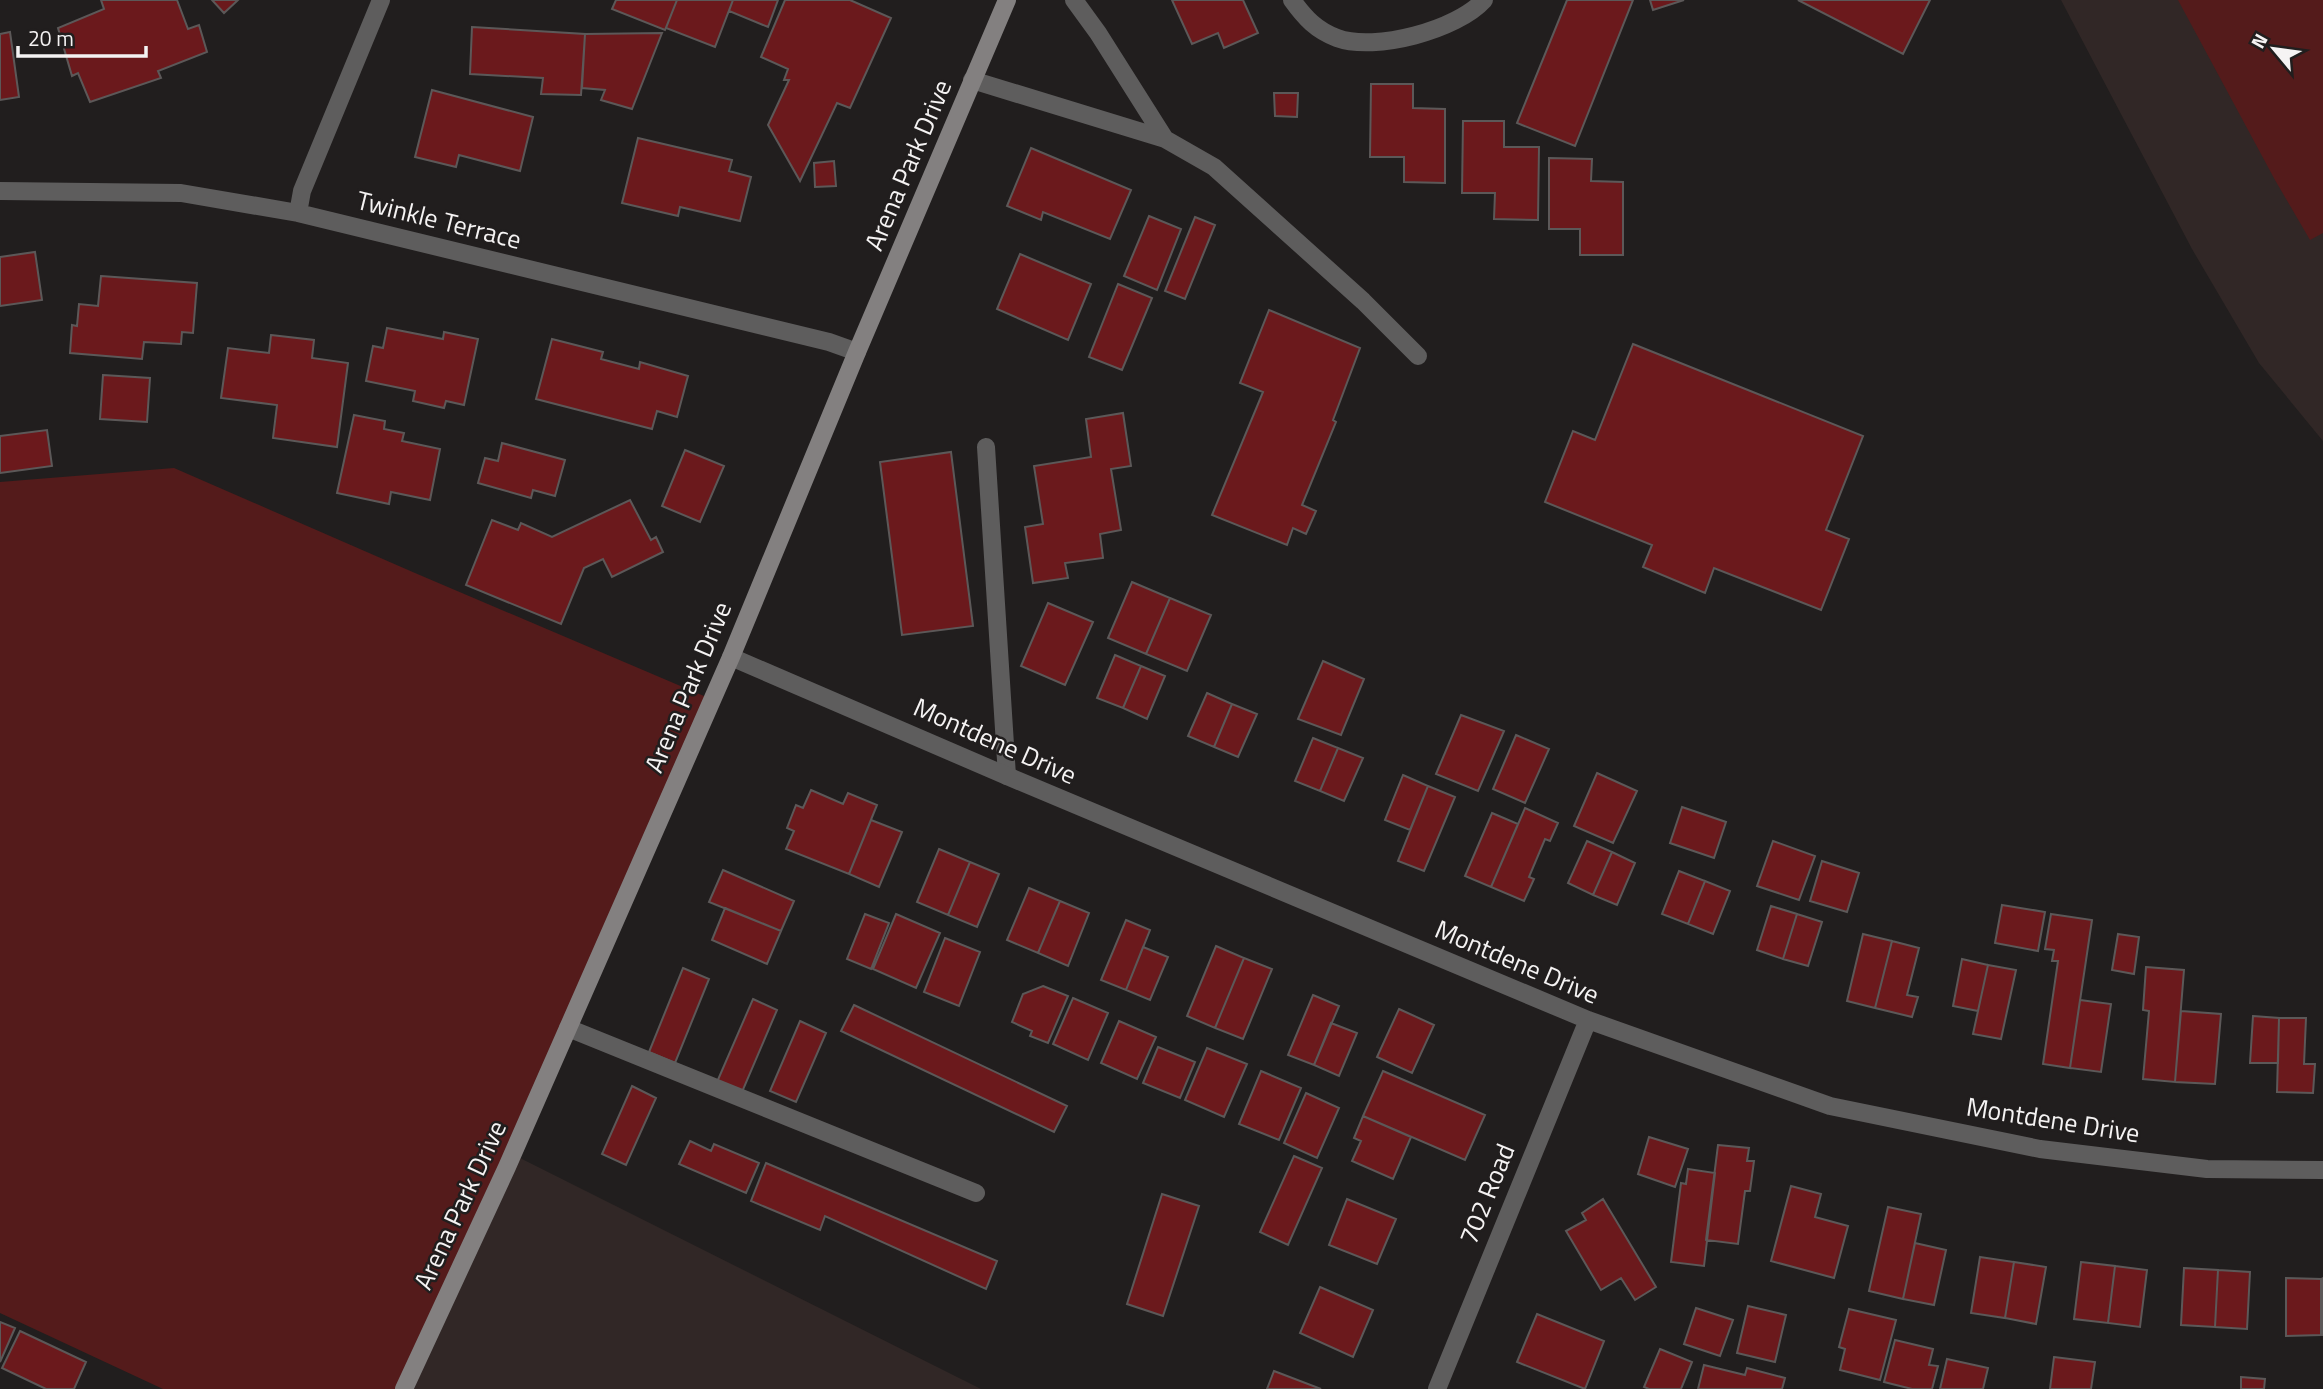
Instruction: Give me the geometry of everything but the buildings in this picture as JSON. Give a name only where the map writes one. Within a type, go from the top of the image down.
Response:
[{"type":"street","points":[[298,213],[302,191],[381,0]]},
{"type":"street","name":"Arena Park Drive","points":[[404,1389],[568,1028],[731,657],[1007,0]]},
{"type":"street","points":[[1074,0],[1165,139]]},
{"type":"street","points":[[1292,0],[1320,30],[1340,39],[1360,42],[1384,41],[1432,30],[1466,16],[1484,0]]},
{"type":"street","points":[[972,80],[1165,139],[1214,167],[1363,301],[1418,356]]},
{"type":"street","name":"Twinkle Terrace","points":[[0,191],[181,193],[298,213],[816,339],[857,352]]},
{"type":"street","points":[[986,447],[1007,776]]},
{"type":"street","name":"Montdene Drive","points":[[731,657],[1588,1020],[1830,1106],[2040,1149],[2207,1169],[2323,1170]]},
{"type":"street","name":"702 Road","points":[[1437,1389],[1588,1020]]},
{"type":"street","points":[[568,1028],[976,1193]]},
{"type":"shaded area","points":[[2061,0],[2323,0],[2323,441],[2259,363],[2192,249]]},
{"type":"shaded area","points":[[2178,0],[2323,0],[2323,233],[2310,240]]},
{"type":"shaded area","points":[[174,468],[711,699],[402,1389],[163,1389],[0,1313],[0,482]]},
{"type":"shaded area","points":[[510,1153],[981,1389],[402,1389]]}]
